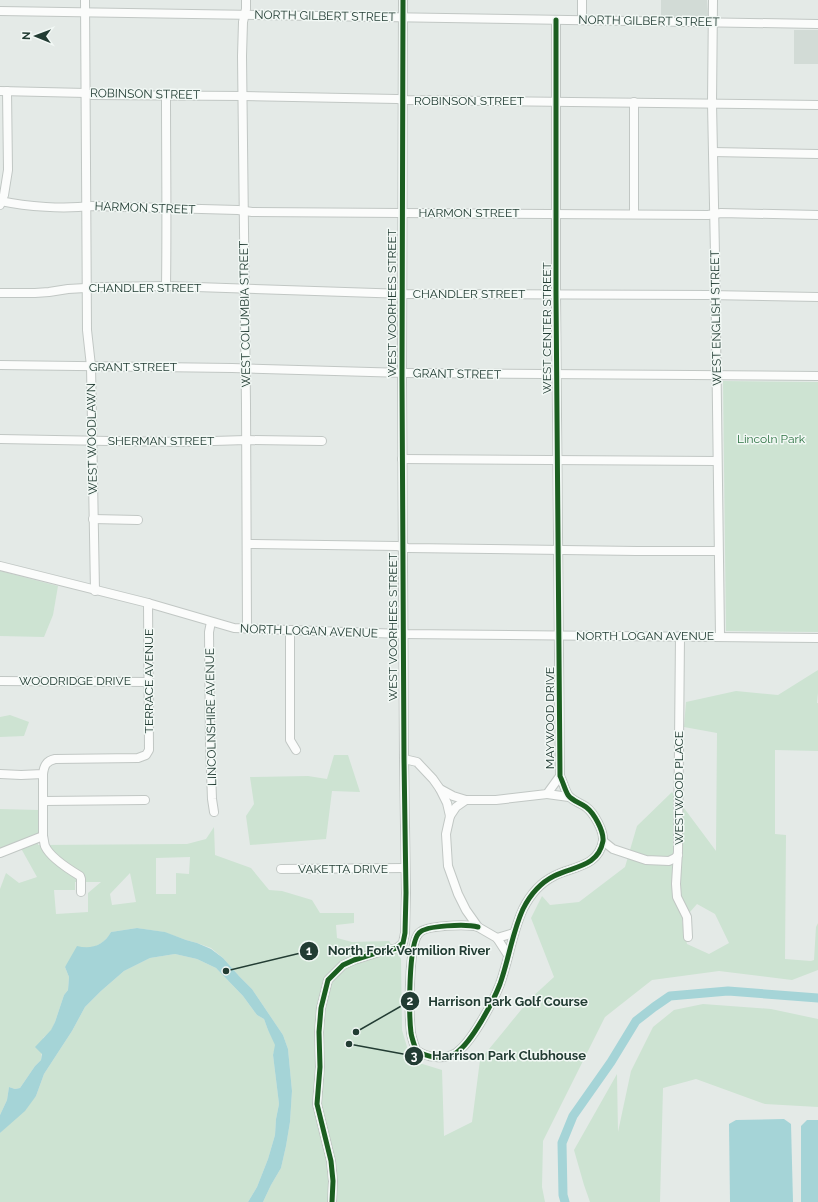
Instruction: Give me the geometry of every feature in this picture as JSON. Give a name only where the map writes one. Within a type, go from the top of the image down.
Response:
[{"type":"street","name":"WEST WOODLAWN","points":[[85,0],[87,330],[90,366],[95,590]]},
{"type":"street","name":"WEST COLUMBIA STREET","points":[[246,0],[242,28],[247,629]]},
{"type":"street","name":"WEST VOORHEES STREET","points":[[332,1202],[333,1181],[331,1161],[317,1104],[320,1067],[319,1032],[321,1008],[328,980],[343,965],[376,953],[397,948],[403,943],[406,925],[402,459],[403,0]]},
{"type":"street","points":[[582,0],[582,20]]},
{"type":"street","name":"WEST ENGLISH STREET","points":[[713,0],[712,103],[715,214],[720,636]]},
{"type":"street","name":"NORTH GILBERT STREET","points":[[0,11],[818,24]]},
{"type":"street","name":"WEST CENTER STREET","points":[[556,20],[556,294],[559,636]]},
{"type":"street","points":[[0,203],[7,181],[8,170],[4,91]]},
{"type":"street","name":"ROBINSON STREET","points":[[4,91],[86,93],[92,95],[818,105]]},
{"type":"street","points":[[166,95],[166,286]]},
{"type":"street","points":[[634,102],[634,214]]},
{"type":"street","points":[[713,152],[818,154]]},
{"type":"street","name":"HARMON STREET","points":[[0,203],[25,206],[87,206],[244,211],[708,215],[721,213],[818,215]]},
{"type":"street","name":"CHANDLER STREET","points":[[0,293],[42,293],[68,289],[166,286],[402,293],[818,297]]},
{"type":"street","name":"GRANT STREET","points":[[0,365],[245,368],[402,373],[818,376]]},
{"type":"street","name":"SHERMAN STREET","points":[[0,439],[181,442],[246,440],[322,441]]},
{"type":"street","points":[[402,459],[717,461]]},
{"type":"street","points":[[94,519],[138,520]]},
{"type":"street","points":[[247,544],[397,546],[408,548],[718,551]]},
{"type":"street","name":"NORTH LOGAN AVENUE","points":[[0,566],[148,603],[234,628],[403,634],[818,638]]},
{"type":"street","name":"TERRACE AVENUE","points":[[43,774],[44,766],[52,759],[138,758],[148,753],[148,603]]},
{"type":"street","name":"LINCOLNSHIRE AVENUE","points":[[211,622],[209,632],[210,742],[212,800],[214,812]]},
{"type":"street","points":[[290,630],[290,740],[296,750]]},
{"type":"street","name":"MAYWOOD DRIVE","points":[[559,636],[560,776],[569,797]]},
{"type":"street","name":"WESTWOOD PLACE","points":[[680,636],[678,855],[676,884],[677,897],[687,917],[688,937]]},
{"type":"street","name":"WOODRIDGE DRIVE","points":[[0,681],[149,682]]},
{"type":"street","points":[[404,759],[417,762],[428,774],[440,789],[447,803],[450,816]]},
{"type":"street","points":[[0,774],[43,774],[44,845],[49,852],[68,870],[80,876],[81,892]]},
{"type":"street","name":"MAYWOOD DRIVE","points":[[547,794],[560,776]]},
{"type":"street","points":[[440,789],[453,796],[466,800],[496,800],[547,794],[569,797],[587,807],[599,825],[603,835],[603,841],[599,854]]},
{"type":"street","points":[[44,801],[145,800]]},
{"type":"street","points":[[466,800],[456,807],[450,816],[446,834],[448,866],[458,894],[466,910],[478,927],[497,938],[508,955]]},
{"type":"street","points":[[0,853],[43,836]]},
{"type":"street","points":[[603,841],[613,849],[646,860],[669,861],[676,858],[678,855]]},
{"type":"street","points":[[478,927],[455,925],[430,928],[419,933],[413,946],[410,965],[411,1031],[416,1050],[422,1054],[438,1057],[450,1056],[457,1052],[467,1042],[482,1021],[500,984],[514,933],[524,908],[538,887],[554,876],[589,862],[599,854],[613,849]]},
{"type":"street","name":"VAKETTA DRIVE","points":[[281,869],[405,868]]},
{"type":"street","points":[[497,938],[514,933]]},
{"type":"shaded area","points":[[661,0],[707,0],[708,15],[706,17],[661,16]]},
{"type":"shaded area","points":[[794,30],[818,30],[818,64],[794,64]]},
{"type":"green space","name":"Lincoln Park","points":[[723,381],[818,382],[818,632],[726,631]]},
{"type":"green space","points":[[0,571],[58,586],[53,615],[44,637],[0,636]]},
{"type":"green space","points":[[818,670],[818,751],[775,750],[775,834],[786,835],[785,959],[814,960],[816,927],[818,923],[818,970],[792,980],[719,971],[652,980],[605,1017],[543,1141],[542,1187],[545,1202],[263,1202],[281,1168],[290,1122],[292,1091],[288,1049],[283,1035],[252,989],[223,958],[211,948],[164,932],[137,928],[111,932],[109,936],[100,944],[83,948],[65,967],[69,977],[68,990],[64,995],[51,1031],[43,1038],[41,1060],[20,1088],[15,1089],[9,1087],[7,1100],[0,1115],[0,889],[6,873],[19,883],[37,877],[18,843],[0,850],[0,809],[39,810],[38,845],[187,844],[206,839],[214,827],[215,855],[251,868],[269,890],[282,891],[312,900],[320,913],[354,913],[354,923],[336,925],[337,938],[352,942],[389,941],[401,959],[402,1030],[407,1047],[416,1062],[442,1070],[444,1136],[472,1122],[480,1060],[530,999],[554,977],[531,918],[542,896],[550,905],[579,902],[625,867],[637,826],[672,792],[716,851],[717,733],[684,727],[686,702],[736,691],[778,695]],"holes":[[[190,857],[189,874],[176,873],[176,894],[156,894],[156,858]],[[130,873],[136,902],[112,905],[110,894]],[[75,882],[101,882],[88,893],[88,912],[56,914],[54,890],[75,890]],[[697,904],[715,914],[729,943],[709,954],[687,944],[682,921]]]},
{"type":"green space","points":[[10,715],[29,722],[24,736],[0,737],[0,717]]},
{"type":"green space","points":[[334,755],[348,755],[360,792],[332,791],[326,839],[250,845],[246,816],[254,804],[250,777],[308,776],[327,779]]},
{"type":"green space","points":[[175,954],[197,959],[216,968],[243,996],[257,1015],[264,1019],[276,1045],[273,1055],[279,1104],[275,1135],[268,1159],[257,1187],[248,1202],[0,1202],[0,1133],[36,1096],[44,1074],[72,1031],[85,1007],[124,971],[150,958]]},
{"type":"green space","points":[[703,1004],[771,1009],[818,1019],[818,1107],[765,1104],[696,1079],[663,1088],[660,1202],[590,1202],[574,1150],[617,1074],[618,1132],[631,1071],[653,1027],[674,1010]]},
{"type":"water","points":[[137,928],[165,932],[211,949],[223,958],[252,989],[283,1035],[288,1049],[292,1091],[290,1122],[281,1168],[263,1202],[248,1202],[257,1187],[268,1159],[275,1135],[279,1104],[273,1055],[275,1045],[264,1019],[257,1015],[243,996],[216,968],[197,959],[175,954],[150,958],[124,971],[101,991],[85,1007],[72,1031],[44,1074],[36,1096],[25,1111],[0,1133],[0,1115],[7,1100],[9,1087],[15,1089],[20,1088],[41,1060],[42,1054],[35,1047],[51,1030],[55,1022],[64,995],[68,990],[69,977],[65,967],[77,946],[92,947],[105,940],[111,932]]},
{"type":"water","points":[[784,1119],[791,1124],[793,1202],[730,1202],[729,1124],[736,1120]]},
{"type":"water","points":[[807,1120],[818,1120],[818,1202],[801,1202],[801,1126]]},
{"type":"waterway","points":[[565,1202],[563,1195],[562,1143],[573,1116],[611,1062],[636,1021],[670,996],[728,991],[818,998]]},
{"type":"cycle path","points":[[332,1202],[333,1181],[331,1161],[317,1104],[320,1067],[319,1032],[321,1008],[328,980],[343,965],[376,953],[397,948],[403,943],[405,933],[406,893],[402,378],[403,0]]},
{"type":"cycle path","points":[[478,927],[456,925],[430,928],[419,933],[415,940],[410,981],[410,1024],[411,1035],[416,1050],[420,1053],[436,1057],[447,1057],[456,1053],[469,1040],[497,992],[519,918],[529,899],[536,890],[549,879],[591,861],[600,850],[603,841],[602,832],[595,818],[586,807],[570,797],[560,776],[556,294],[556,20]]},
{"type":"place","name":"North Fork Vermilion River","points":[[226,971]]},
{"type":"place","name":"Harrison Park Golf Course","points":[[356,1032]]},
{"type":"place","name":"Harrison Park Clubhouse","points":[[349,1044]]}]
